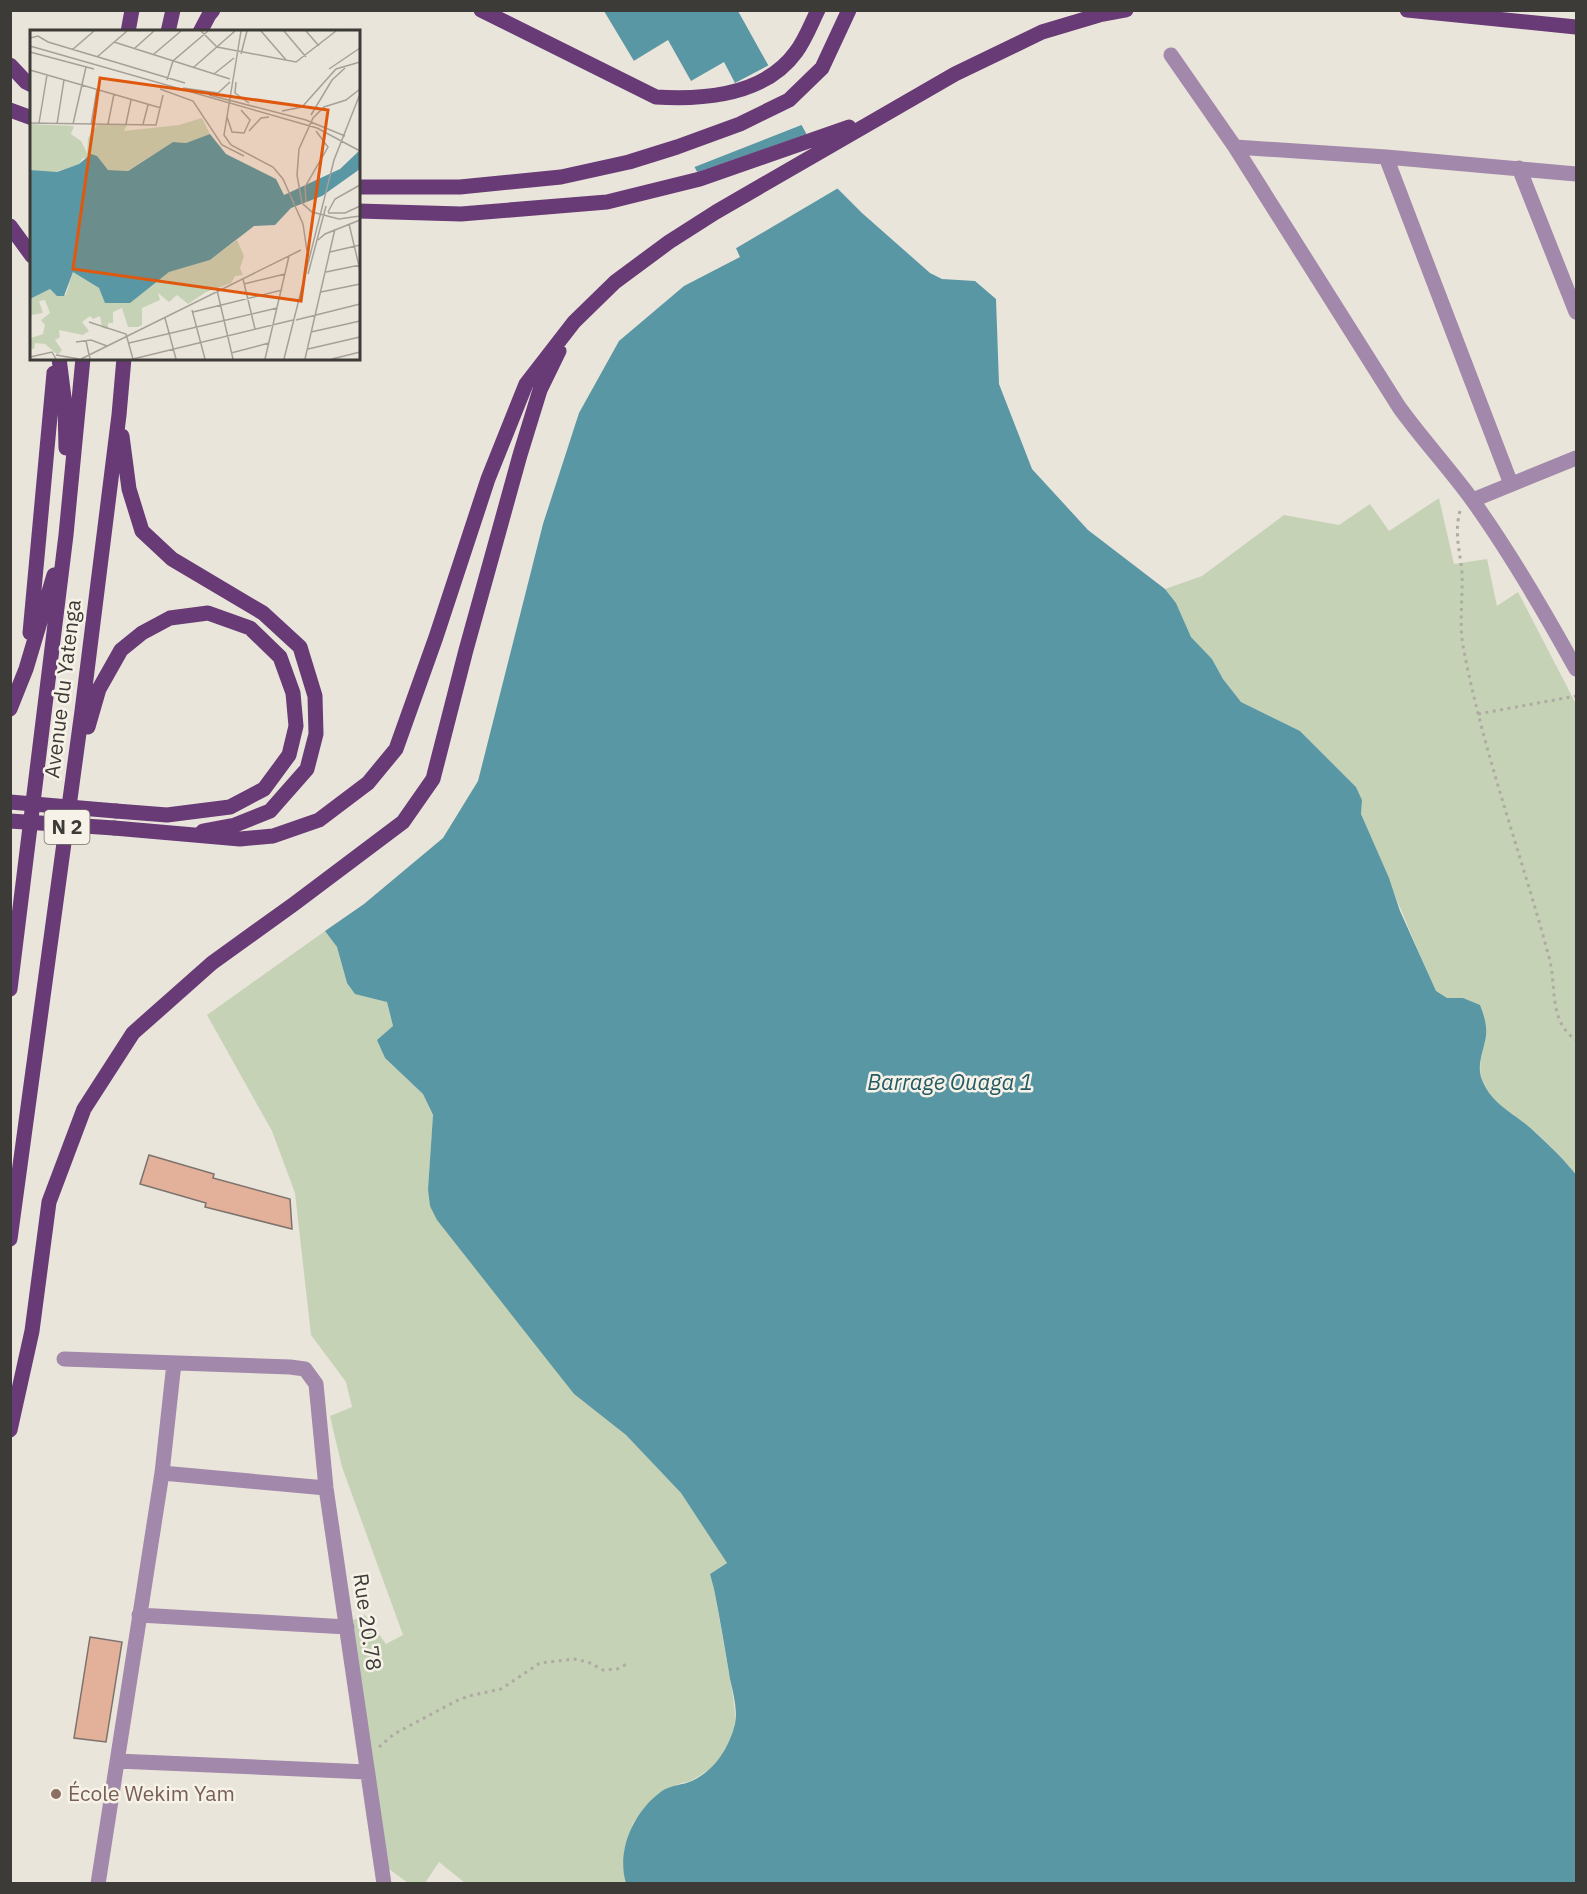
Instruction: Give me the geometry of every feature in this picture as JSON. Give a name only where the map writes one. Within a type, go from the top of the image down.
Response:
[{"type":"main road","points":[[128,30],[132,10]]},
{"type":"main road","points":[[168,30],[173,10]]},
{"type":"main road","points":[[201,30],[213,10]]},
{"type":"main road","points":[[481,10],[656,97],[686,98],[731,92],[777,71],[796,52],[818,10]]},
{"type":"main road","points":[[360,187],[460,187],[561,177],[629,162],[677,147],[740,124],[789,100],[822,68],[849,10]]},
{"type":"main road","points":[[10,821],[240,839],[273,836],[319,820],[368,783],[396,749],[488,479],[526,384],[574,322],[615,282],[669,242],[814,147],[886,114],[955,74],[1042,32],[1099,15],[1126,10]]},
{"type":"main road","points":[[1407,10],[1576,27]]},
{"type":"main road","points":[[10,65],[30,85]]},
{"type":"main road","points":[[10,110],[30,117]]},
{"type":"main road","points":[[360,211],[461,214],[607,202],[814,147]]},
{"type":"main road","points":[[10,226],[30,253]]},
{"type":"main road","points":[[10,1430],[32,1331],[49,1202],[84,1109],[134,1033],[212,963],[403,822],[433,779],[520,454],[540,390],[574,322]]},
{"type":"main road","points":[[26,669],[54,390],[54,360]]},
{"type":"main road","points":[[10,709],[26,669],[66,535],[65,406],[59,360]]},
{"type":"main road","name":"Avenue du Yatenga","points":[[10,990],[66,535],[82,360]]},
{"type":"main road","name":"Avenue du Yatenga","points":[[10,1239],[73,782],[124,360]]},
{"type":"main road","points":[[118,415],[129,489],[142,531],[172,559],[262,613],[300,646],[315,696],[316,734],[307,769],[270,811],[235,825],[180,835]]},
{"type":"main road","points":[[10,802],[167,815],[230,807],[264,789],[289,755],[296,726],[293,693],[280,657],[250,628],[208,613],[170,618],[142,633],[121,650],[99,689],[73,782]]},
{"type":"street","points":[[1172,55],[1235,147],[1399,406],[1420,436],[1473,500],[1526,582],[1576,669]]},
{"type":"street","points":[[1235,147],[1386,157],[1576,174]]},
{"type":"street","points":[[1386,157],[1511,484]]},
{"type":"street","points":[[1519,168],[1576,312]]},
{"type":"street","points":[[1473,500],[1576,458]]},
{"type":"street","points":[[64,1359],[174,1363],[162,1473],[98,1884]]},
{"type":"street","name":"Rue 20.78","points":[[174,1363],[290,1366],[305,1369],[316,1384],[326,1488],[384,1884]]},
{"type":"street","points":[[162,1473],[326,1488]]},
{"type":"street","points":[[139,1615],[347,1627]]},
{"type":"street","points":[[117,1761],[367,1772]]},
{"type":"path","points":[[1473,500],[1460,510],[1456,525],[1462,574],[1461,630],[1478,714],[1550,960],[1556,1013],[1562,1026],[1576,1040]]},
{"type":"path","points":[[1478,714],[1576,696]]},
{"type":"path","points":[[364,1754],[394,1734],[456,1701],[501,1689],[540,1663],[574,1659],[588,1662],[603,1670],[617,1669],[629,1663]]},
{"type":"green space","points":[[1439,498],[1454,564],[1487,559],[1497,606],[1518,592],[1576,704],[1576,1175],[1539,1136],[1493,1099],[1488,1092],[1480,1071],[1486,1035],[1463,998],[1447,998],[1436,992],[1361,814],[1362,800],[1356,787],[1300,731],[1241,702],[1223,679],[1212,659],[1191,637],[1176,603],[1165,589],[1202,576],[1284,515],[1339,525],[1370,504],[1389,531]]},
{"type":"green space","points":[[325,931],[337,947],[347,983],[387,1002],[393,1026],[378,1040],[385,1058],[423,1094],[433,1116],[428,1189],[529,1335],[574,1394],[626,1435],[681,1493],[727,1563],[710,1574],[736,1722],[727,1749],[710,1769],[691,1781],[678,1784],[646,1806],[633,1823],[624,1850],[626,1883],[465,1883],[439,1862],[425,1883],[408,1883],[385,1866],[353,1620],[365,1615],[386,1644],[403,1635],[342,1467],[330,1416],[352,1407],[346,1382],[311,1335],[295,1193],[272,1131],[207,1015]]},
{"type":"water","name":"Barrage Ouaga 1","points":[[604,11],[738,11],[836,187],[930,273],[942,279],[975,281],[996,299],[999,384],[1032,469],[1088,530],[1165,589],[1176,603],[1191,637],[1212,659],[1223,679],[1241,702],[1300,731],[1356,787],[1362,800],[1361,814],[1389,878],[1400,911],[1436,991],[1447,998],[1463,998],[1480,1005],[1486,1028],[1480,1067],[1485,1086],[1495,1100],[1539,1136],[1576,1175],[1576,1883],[626,1883],[623,1858],[630,1832],[643,1809],[662,1791],[692,1781],[708,1771],[725,1750],[735,1724],[735,1702],[710,1574],[727,1563],[681,1493],[626,1435],[574,1394],[437,1220],[430,1206],[428,1189],[433,1115],[423,1094],[385,1058],[377,1040],[393,1026],[387,1002],[355,994],[347,983],[337,947],[325,931],[364,904],[443,838],[478,781],[543,524],[579,413],[619,341],[684,286],[740,257],[670,121]]},
{"type":"pier","points":[[668,40],[691,81],[724,62],[735,83],[771,64],[804,124],[692,168],[632,62]]},
{"type":"pier","points":[[810,133],[840,187],[733,250],[695,173]]},
{"type":"building","points":[[149,1155],[214,1174],[213,1178],[290,1199],[292,1229],[205,1207],[206,1203],[140,1184]]},
{"type":"building","points":[[90,1637],[122,1642],[106,1742],[74,1738]]},
{"type":"place","name":"École Wekim Yam","points":[[56,1794]]}]
